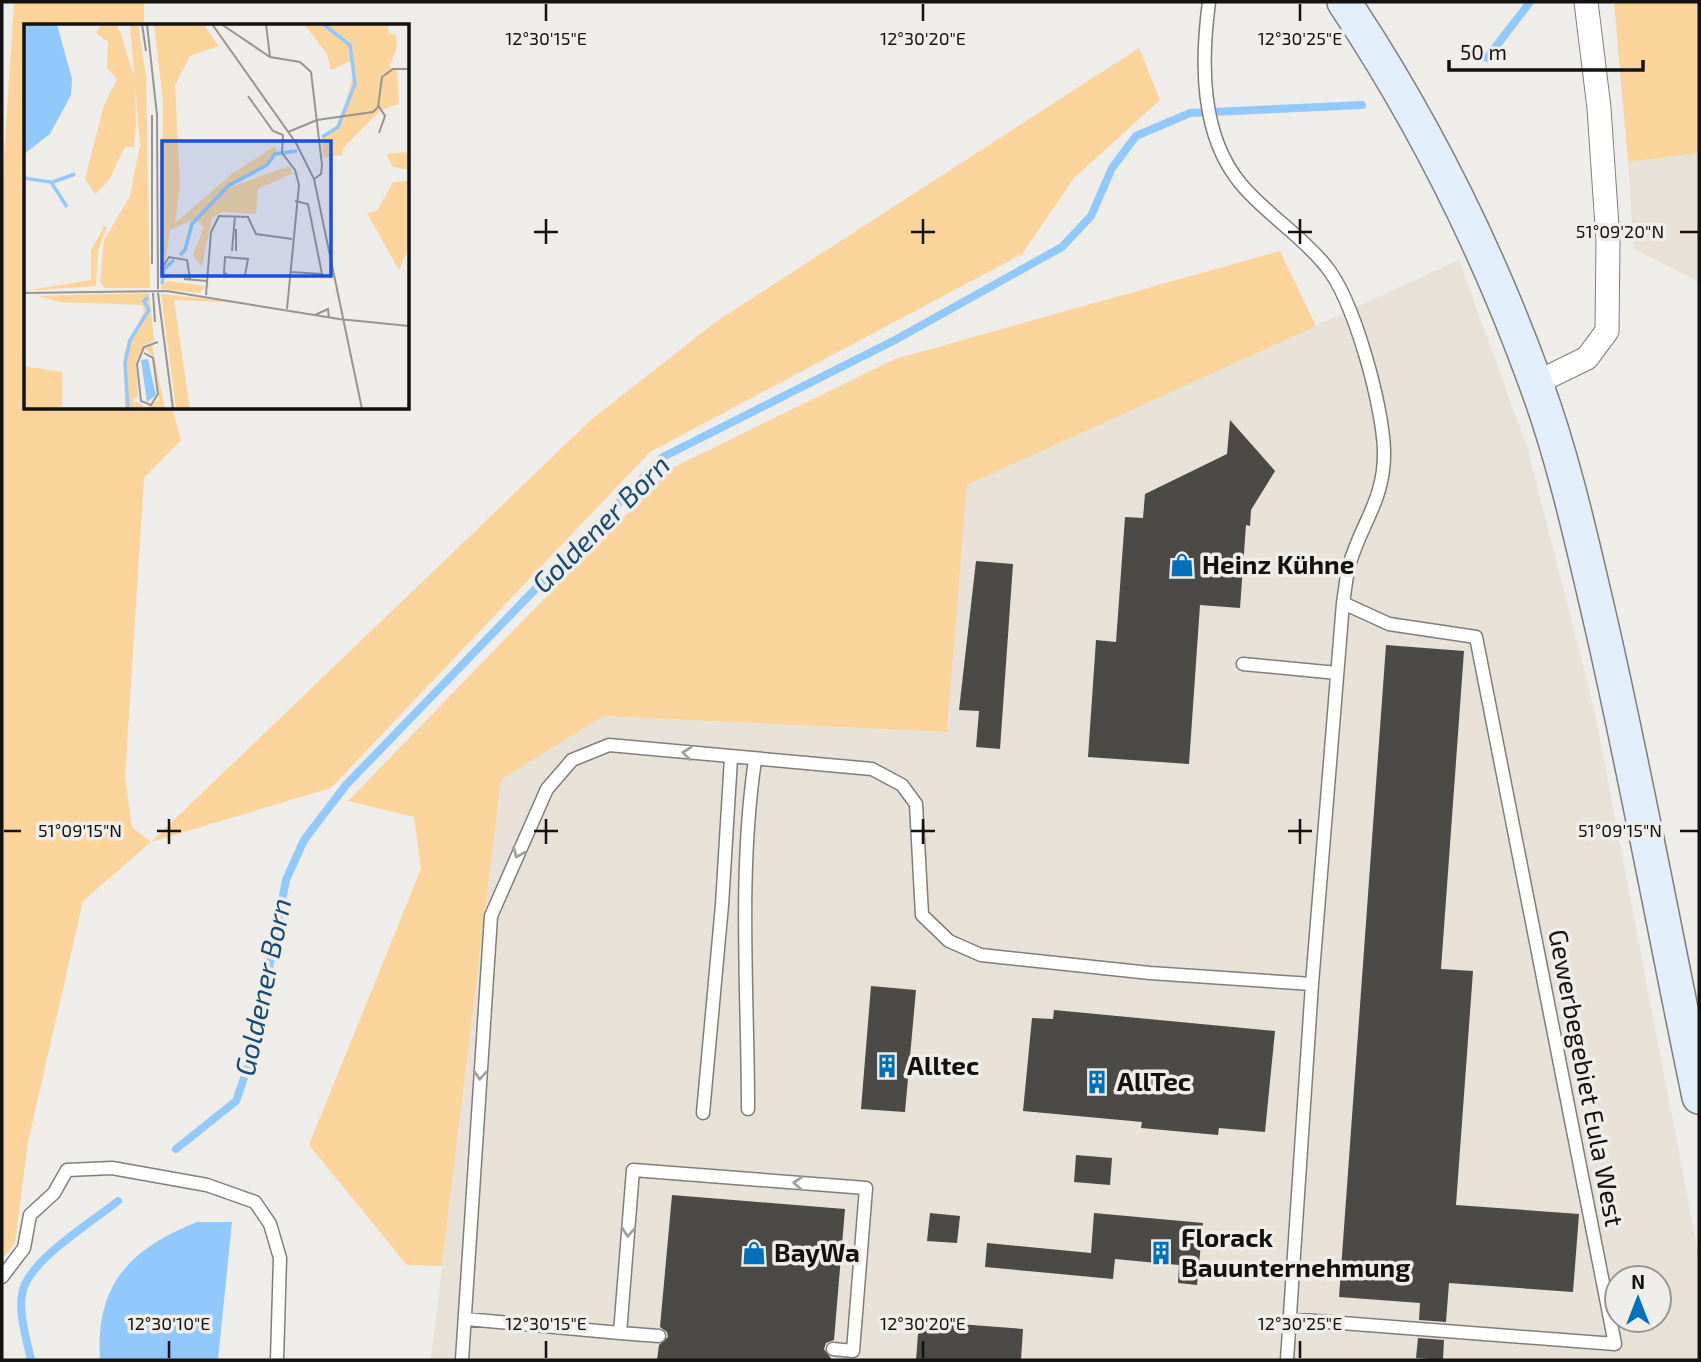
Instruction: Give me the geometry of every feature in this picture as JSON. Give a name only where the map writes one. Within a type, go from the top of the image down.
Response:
[{"type":"main road","points":[[1344,2],[1409,107],[1452,191],[1494,276],[1536,383],[1577,522],[1617,692],[1699,1097]]},
{"type":"street","points":[[1536,383],[1587,358],[1607,331],[1608,241],[1600,108],[1586,2]]},
{"type":"lane","points":[[1209,2],[1205,29],[1207,98],[1210,122],[1223,158],[1241,185],[1325,265],[1343,293],[1371,378],[1384,448],[1383,477],[1374,510],[1350,565],[1343,603],[1312,984],[1287,1360]]},
{"type":"lane","name":"Gewerbegebiet Eula West","points":[[1290,1320],[1615,1345],[1476,637],[1389,624],[1343,603]]},
{"type":"lane","points":[[1243,664],[1337,673]]},
{"type":"lane","points":[[461,1360],[466,1319],[469,1226],[491,916],[547,789],[572,760],[609,745],[872,769],[902,785],[915,804],[922,915],[949,941],[981,955],[1150,973],[1312,984]]},
{"type":"lane","points":[[703,1113],[722,905],[731,758]]},
{"type":"lane","points":[[748,1109],[744,895],[748,805],[755,760]]},
{"type":"lane","points":[[2,1277],[24,1248],[30,1214],[54,1193],[66,1170],[112,1168],[207,1185],[255,1202],[270,1224],[280,1258],[277,1360]]},
{"type":"lane","points":[[620,1333],[633,1170],[866,1188],[853,1351],[833,1349]]},
{"type":"lane","points":[[466,1319],[659,1336]]},
{"type":"shaded area","points":[[14,2],[144,2],[144,24],[24,24],[24,410],[173,410],[181,440],[144,478],[125,777],[132,827],[151,842],[83,901],[28,1142],[15,1243],[2,1259],[2,188]]},
{"type":"shaded area","points":[[1614,2],[1699,2],[1699,153],[1628,162]]},
{"type":"shaded area","points":[[1139,48],[1160,100],[1074,178],[1022,254],[650,452],[331,788],[151,842],[592,419],[717,321]]},
{"type":"shaded area","points":[[1699,153],[1699,282],[1634,249],[1628,162]]},
{"type":"shaded area","points":[[1280,251],[1316,326],[967,485],[947,732],[603,716],[501,780],[442,1266],[407,1265],[309,1145],[421,869],[414,817],[348,801],[670,469],[895,359]]},
{"type":"shaded area","points":[[1459,260],[1527,447],[1594,708],[1699,1258],[1699,1360],[431,1360],[501,780],[603,716],[947,732],[967,485]]},
{"type":"water","points":[[197,1222],[232,1222],[218,1360],[100,1360],[100,1333],[104,1310],[111,1290],[122,1273],[136,1257],[153,1244]]},
{"type":"building","name":"Heinz Kühne","points":[[1230,420],[1275,471],[1251,510],[1250,526],[1246,525],[1240,608],[1200,605],[1189,764],[1088,757],[1096,640],[1116,642],[1125,517],[1143,518],[1145,494],[1227,454]]},
{"type":"building","points":[[976,561],[1013,564],[1000,749],[976,747],[979,711],[959,710]]},
{"type":"building","points":[[1386,645],[1464,651],[1441,969],[1473,971],[1456,1205],[1579,1214],[1573,1292],[1449,1283],[1446,1322],[1419,1320],[1420,1303],[1339,1297]]},
{"type":"building","name":"Alltec","points":[[871,986],[916,990],[905,1112],[861,1109]]},
{"type":"building","points":[[1054,1010],[1275,1031],[1265,1132],[1219,1128],[1218,1135],[1141,1128],[1142,1122],[1023,1111],[1032,1018],[1053,1019]]},
{"type":"building","points":[[1076,1155],[1112,1158],[1110,1185],[1074,1182]]},
{"type":"building","name":"BayWa","points":[[672,1195],[845,1209],[834,1340],[826,1343],[824,1349],[832,1360],[657,1360],[659,1345],[668,1337],[667,1332],[660,1327]]},
{"type":"building","points":[[930,1213],[960,1216],[957,1243],[927,1241]]},
{"type":"building","points":[[1094,1213],[1203,1223],[1197,1285],[1178,1283],[1179,1265],[1115,1259],[1113,1279],[985,1267],[987,1243],[1091,1253]]},
{"type":"building","points":[[919,1321],[1023,1329],[1021,1360],[916,1360]]},
{"type":"building","points":[[1418,1338],[1444,1340],[1443,1360],[1416,1358]]},
{"type":"waterway","name":"Goldener Born","points":[[1487,58],[1530,2]]},
{"type":"waterway","name":"Goldener Born","points":[[176,1149],[236,1101],[253,1052],[286,880],[304,840],[346,785],[663,457],[895,340],[1062,247],[1091,216],[1112,168],[1136,136],[1190,113],[1362,105]]},
{"type":"waterway","name":"Goldener Born","points":[[31,1360],[21,1307],[21,1298],[28,1278],[50,1253],[118,1201]]},
{"type":"place","name":"Heinz Kühne","points":[[1182,565]]},
{"type":"place","name":"Alltec","points":[[887,1066]]},
{"type":"place","name":"AllTec","points":[[1097,1082]]},
{"type":"place","name":"BayWa","points":[[754,1253]]},
{"type":"place","name":"Florack Bauunternehmung","points":[[1161,1253]]}]
